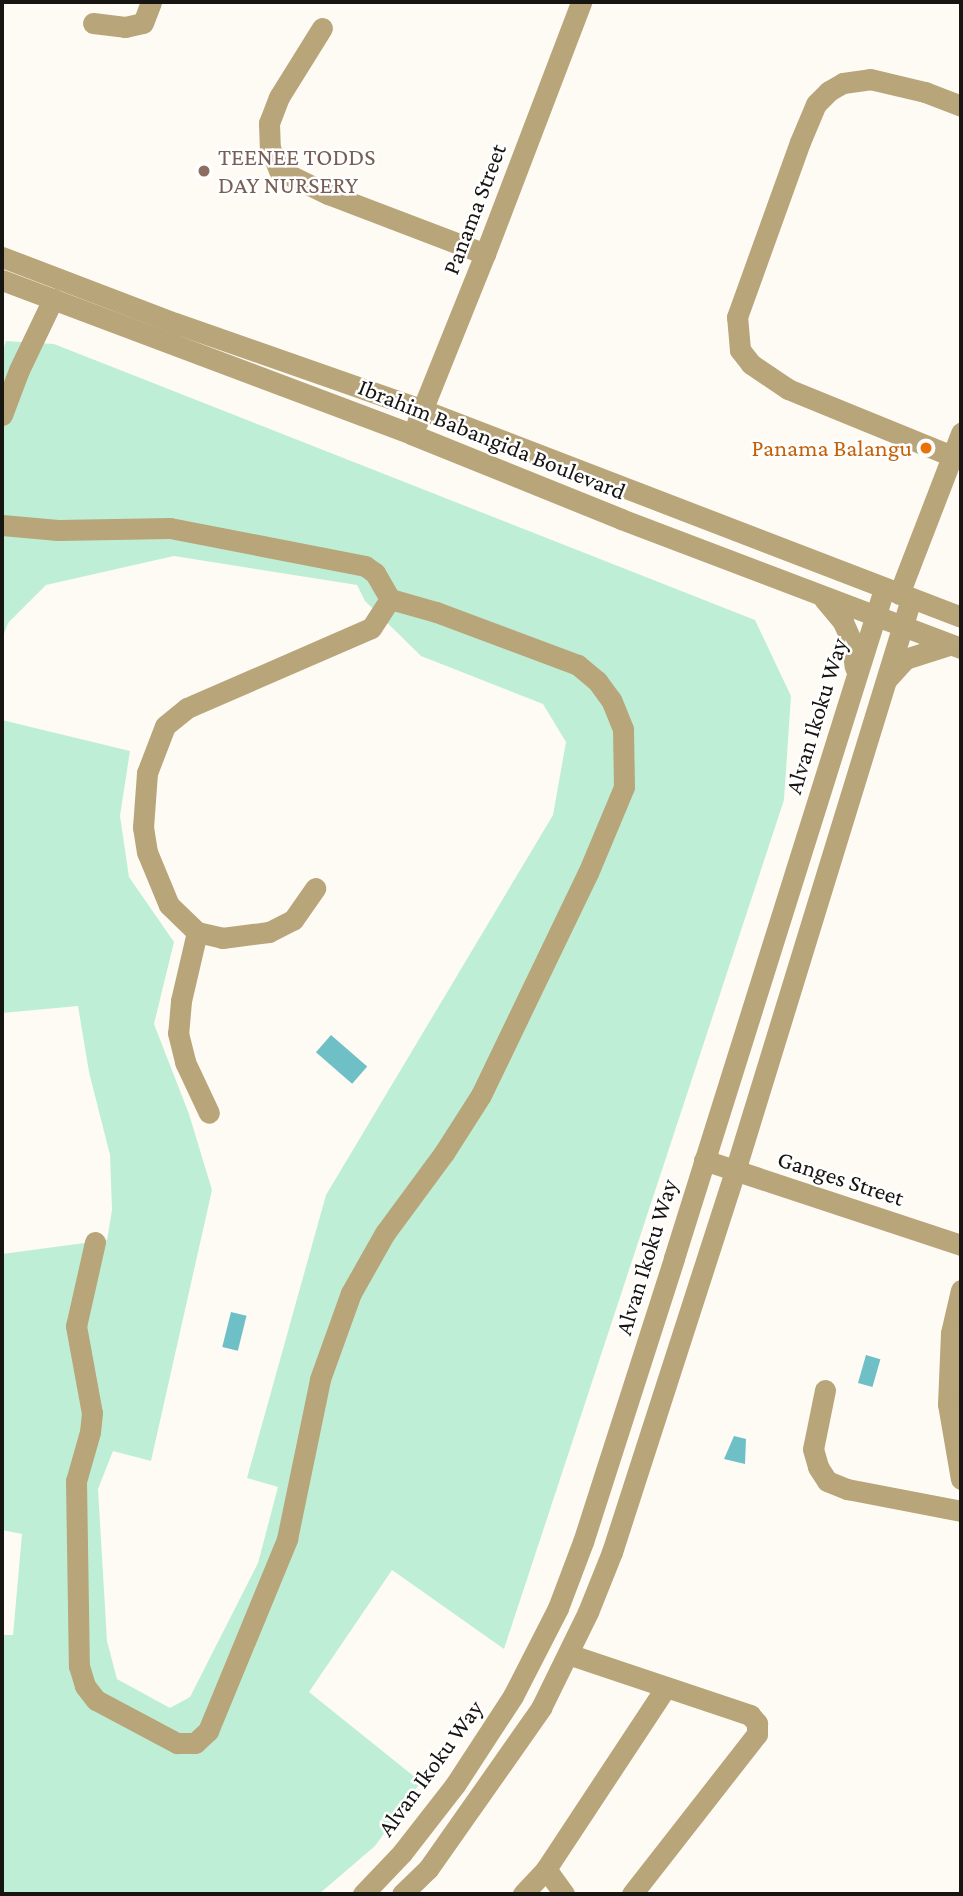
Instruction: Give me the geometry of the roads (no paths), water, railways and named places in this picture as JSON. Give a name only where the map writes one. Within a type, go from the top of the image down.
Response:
[{"type":"street","points":[[93,23],[125,27],[144,23],[151,2]]},
{"type":"street","name":"Panama Street","points":[[411,434],[485,254],[581,2]]},
{"type":"street","points":[[322,28],[279,97],[269,123],[270,148],[279,170],[328,194],[485,254]]},
{"type":"street","points":[[952,456],[788,389],[751,364],[740,350],[737,317],[800,142],[816,104],[829,91],[843,83],[870,79],[925,92],[961,106]]},
{"type":"street","name":"Ibrahim Babangida Boulevard","points":[[2,257],[187,328],[423,410],[961,617]]},
{"type":"street","name":"Ibrahim Babangida Boulevard","points":[[2,280],[411,434],[955,647]]},
{"type":"street","points":[[2,415],[19,370],[53,299]]},
{"type":"street","points":[[402,1894],[428,1869],[541,1708],[568,1654],[612,1552],[735,1171],[902,627],[898,594],[961,433]]},
{"type":"street","points":[[2,525],[58,530],[153,527],[365,566],[375,573],[390,599],[436,612],[579,665],[611,700],[623,729],[624,787],[582,885],[481,1095],[444,1153],[385,1233],[351,1293],[320,1378],[287,1539],[208,1731],[195,1743],[177,1743],[96,1700],[85,1686],[79,1666],[76,1481],[90,1432],[92,1413],[76,1326],[95,1242]]},
{"type":"street","name":"Alvan Ikoku Way","points":[[363,1894],[402,1853],[455,1785],[513,1696],[558,1608],[587,1529],[874,617],[898,594]]},
{"type":"street","points":[[823,597],[843,622],[851,640],[856,676]]},
{"type":"street","points":[[315,888],[293,920],[269,932],[222,938],[197,932],[164,896],[150,861],[143,827],[147,774],[165,726],[187,708],[371,628],[390,599]]},
{"type":"street","points":[[885,682],[905,659],[955,647]]},
{"type":"street","points":[[197,932],[181,1001],[178,1033],[185,1062],[209,1113]]},
{"type":"street","name":"Ganges Street","points":[[704,1160],[961,1244]]},
{"type":"street","points":[[961,1290],[951,1334],[948,1392],[961,1479]]},
{"type":"street","points":[[825,1390],[813,1449],[827,1481],[847,1489],[961,1511]]},
{"type":"street","points":[[568,1654],[750,1715],[757,1723],[757,1734],[632,1894]]},
{"type":"street","points":[[523,1894],[546,1869],[666,1687]]},
{"type":"street","points":[[546,1869],[564,1894]]},
{"type":"water","points":[[331,1035],[367,1066],[352,1084],[316,1052]]},
{"type":"water","points":[[231,1312],[247,1316],[238,1351],[222,1347]]},
{"type":"water","points":[[866,1355],[880,1359],[872,1387],[858,1383]]},
{"type":"water","points":[[734,1436],[746,1439],[745,1464],[724,1459]]},
{"type":"place","name":"TEENEE TODDS DAY NURSERY","points":[[204,171]]},
{"type":"place","name":"Panama Balangu","points":[[926,448]]}]
